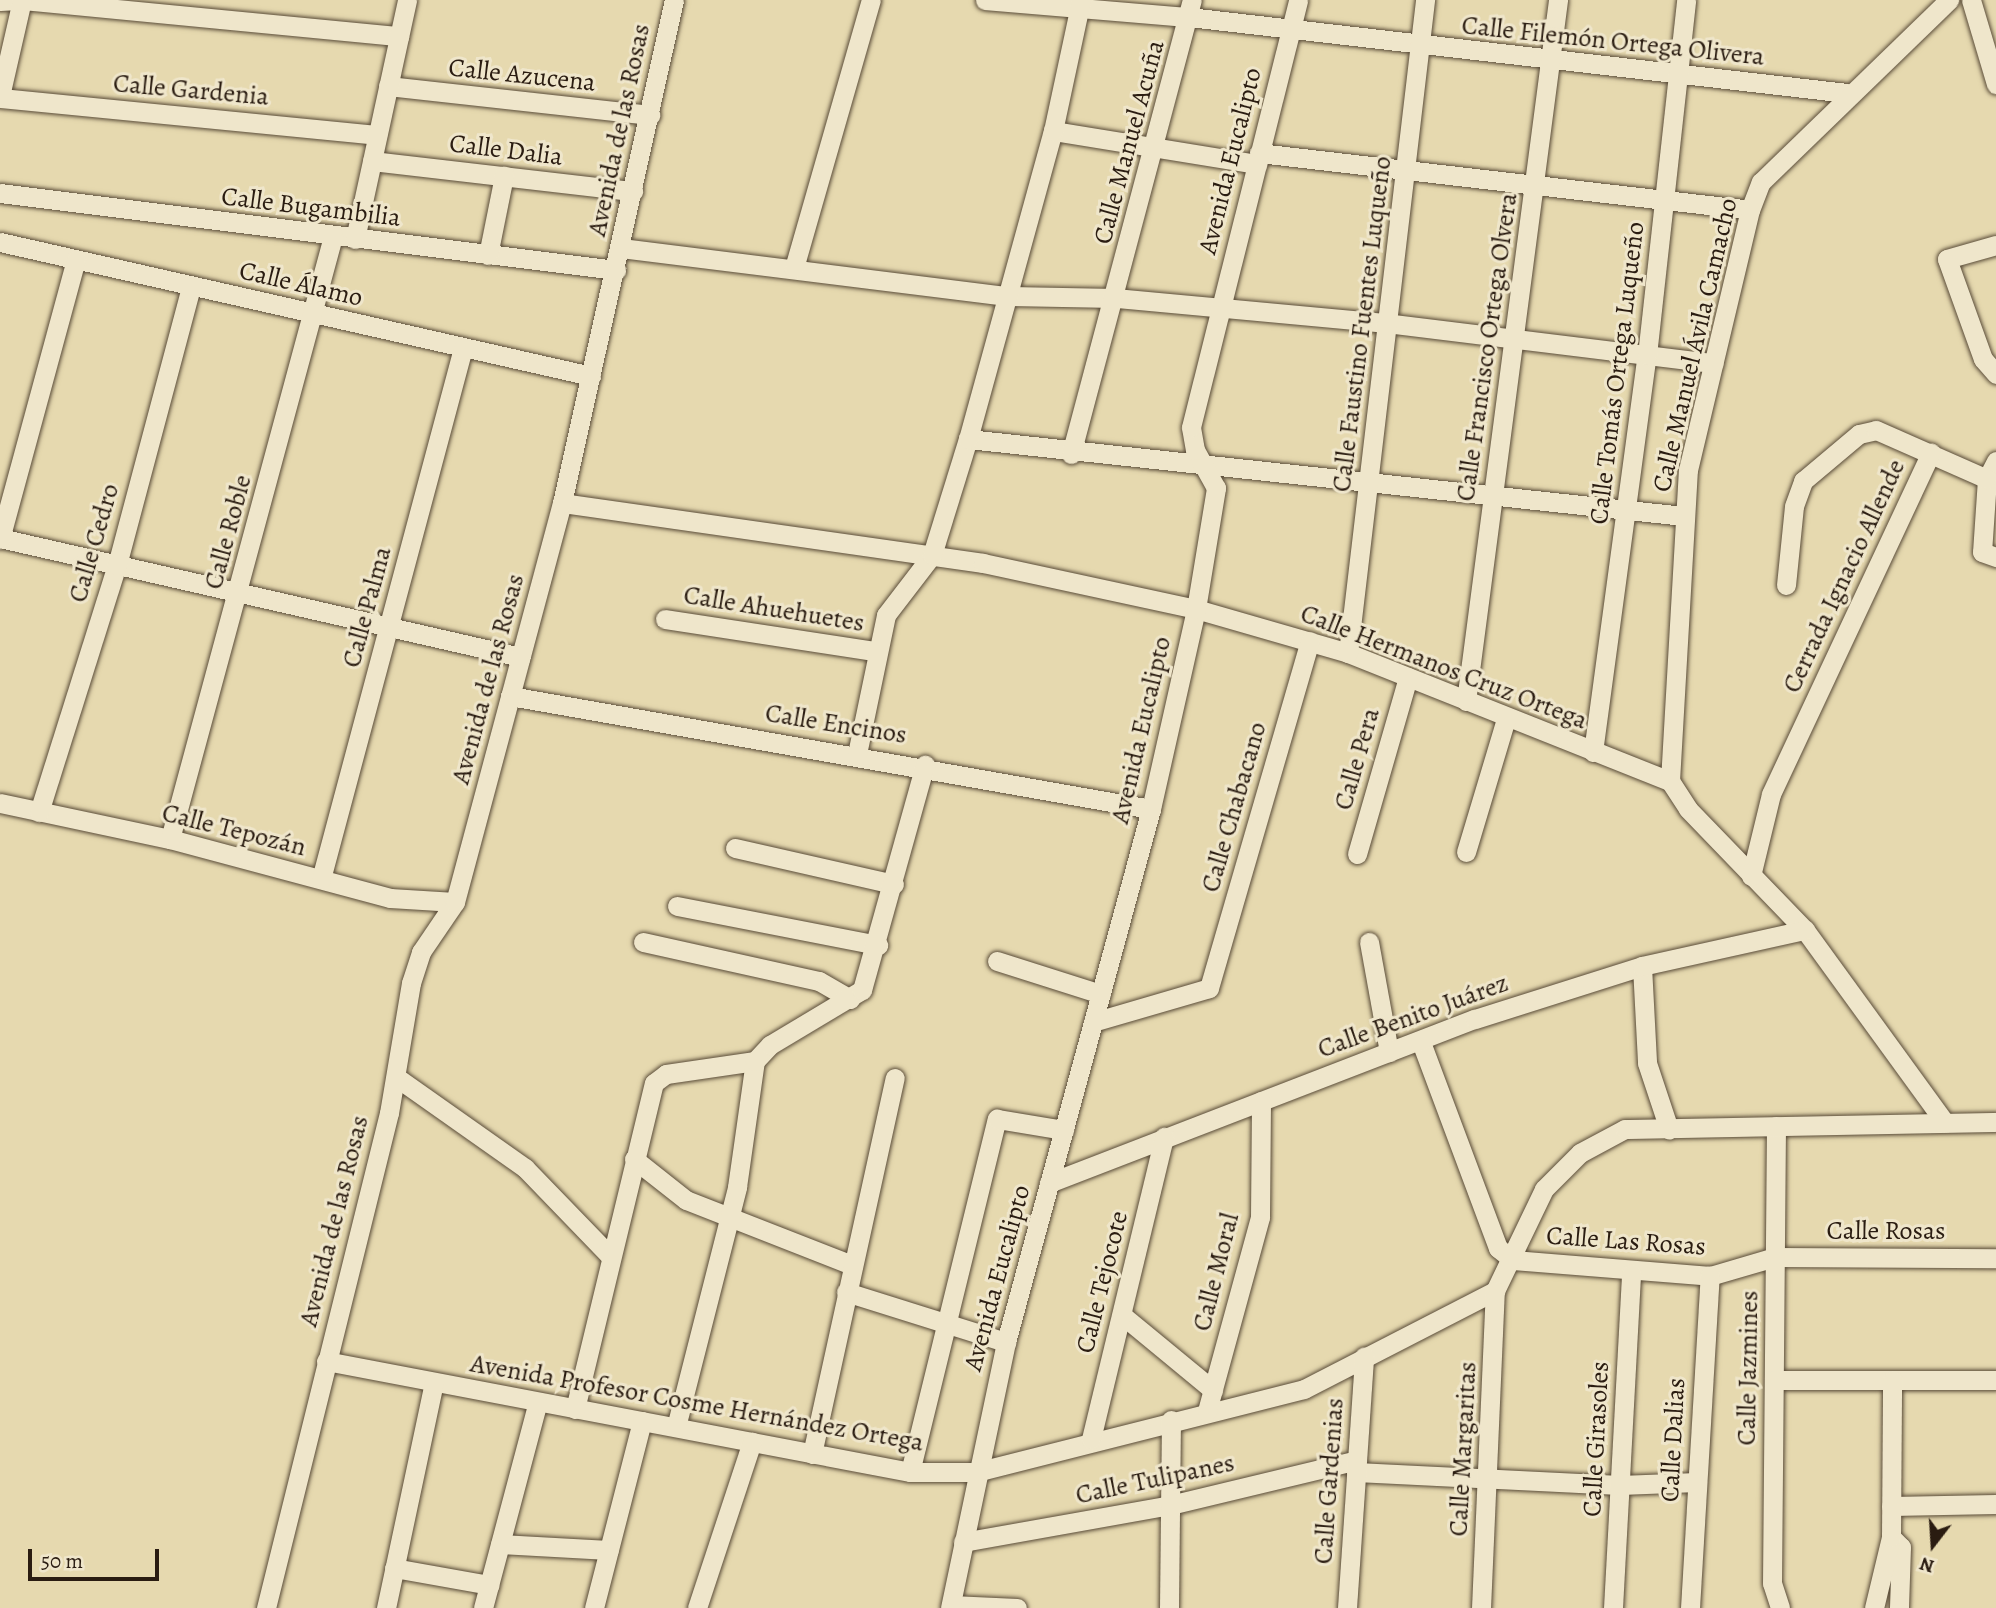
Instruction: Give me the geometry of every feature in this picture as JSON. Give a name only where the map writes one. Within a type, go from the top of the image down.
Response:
[{"type":"street","points":[[0,97],[21,0]]},
{"type":"street","points":[[0,1],[21,0],[399,36]]},
{"type":"street","points":[[355,239],[407,0]]},
{"type":"street","name":"Avenida de las Rosas","points":[[266,1608],[397,1077],[421,952],[455,902],[562,503],[616,271],[674,0]]},
{"type":"street","points":[[794,268],[871,0]]},
{"type":"street","name":"Calle Filemón Ortega Olivera","points":[[985,0],[1191,9],[1290,30],[1847,93]]},
{"type":"street","name":"Avenida Eucalipto","points":[[950,1606],[976,1472],[1006,1342],[1151,809],[1196,608],[1217,508],[1191,427],[1298,0]]},
{"type":"street","name":"Calle Faustino Fuentes Luqueño","points":[[1348,653],[1370,486],[1425,0]]},
{"type":"street","name":"Calle Francisco Ortega Olvera","points":[[1466,701],[1558,0]]},
{"type":"street","name":"Calle Tomás Ortega Luqueño","points":[[1594,751],[1647,355],[1686,0]]},
{"type":"street","name":"Calle Manuel Ávila Camacho","points":[[1671,781],[1682,666],[1684,516],[1714,363],[1750,210],[1761,181],[1847,93],[1949,0]]},
{"type":"street","points":[[1970,0],[1996,84]]},
{"type":"street","points":[[857,754],[875,651],[886,615],[932,555],[968,439],[1053,131],[1080,4]]},
{"type":"street","name":"Calle Manuel Acuña","points":[[1071,454],[1116,298],[1191,9]]},
{"type":"street","name":"Calle Azucena","points":[[388,86],[649,116]]},
{"type":"street","name":"Calle Gardenia","points":[[0,97],[377,135]]},
{"type":"street","points":[[1053,131],[1156,147],[1406,170],[1750,210]]},
{"type":"street","name":"Calle Dalia","points":[[372,161],[633,191]]},
{"type":"street","points":[[488,255],[505,176]]},
{"type":"street","name":"Calle Bugambilia","points":[[0,193],[616,271]]},
{"type":"street","name":"Calle Roble","points":[[170,839],[239,593],[333,236]]},
{"type":"street","name":"Calle Álamo","points":[[0,242],[591,376]]},
{"type":"street","points":[[1996,245],[1947,259],[1983,359],[1996,374]]},
{"type":"street","points":[[621,248],[1009,296],[1116,298],[1387,323],[1714,363]]},
{"type":"street","points":[[76,260],[0,538],[521,657]]},
{"type":"street","name":"Calle Cedro","points":[[39,812],[117,565],[191,286]]},
{"type":"street","name":"Calle Palma","points":[[321,879],[463,348]]},
{"type":"street","points":[[1786,585],[1794,506],[1803,481],[1859,434],[1876,430],[1931,453]]},
{"type":"street","points":[[968,439],[1071,454],[1684,516]]},
{"type":"street","name":"Cerrada Ignacio Allende","points":[[1751,876],[1771,794],[1931,453],[1992,470]]},
{"type":"street","points":[[1992,470],[1982,552],[1996,557]]},
{"type":"street","name":"Calle Hermanos Cruz Ortega","points":[[562,503],[932,555],[1196,608],[1348,653],[1506,719],[1671,781]]},
{"type":"street","name":"Calle Ahuehuetes","points":[[665,619],[875,651]]},
{"type":"street","name":"Calle Chabacano","points":[[1093,1021],[1209,989],[1310,641]]},
{"type":"street","name":"Calle Pera","points":[[1357,855],[1408,677]]},
{"type":"street","name":"Calle Encinos","points":[[510,696],[925,765],[1151,809]]},
{"type":"street","points":[[1466,852],[1506,719]]},
{"type":"street","points":[[676,1427],[727,1213],[737,1187],[755,1061],[770,1045],[862,990],[878,945],[925,765]]},
{"type":"street","points":[[1671,781],[1751,876],[1805,930],[1945,1123]]},
{"type":"street","name":"Calle Tepozán","points":[[0,803],[170,839],[390,898],[455,902]]},
{"type":"street","points":[[734,848],[894,884]]},
{"type":"street","points":[[677,906],[878,945]]},
{"type":"street","name":"Calle Benito Juárez","points":[[1049,1183],[1389,1052],[1642,966],[1805,930]]},
{"type":"street","points":[[643,942],[819,981],[850,999]]},
{"type":"street","points":[[1369,942],[1389,1052]]},
{"type":"street","points":[[997,961],[1101,994]]},
{"type":"street","points":[[1642,966],[1647,1063],[1669,1129]]},
{"type":"street","points":[[1421,1042],[1498,1248],[1513,1260]]},
{"type":"street","points":[[575,1409],[654,1083],[666,1074],[755,1061]]},
{"type":"street","points":[[397,1077],[525,1168],[611,1256]]},
{"type":"street","points":[[812,1454],[895,1079]]},
{"type":"street","name":"Calle Moral","points":[[1207,1411],[1260,1217],[1261,1101]]},
{"type":"street","points":[[909,1472],[997,1119],[1064,1130]]},
{"type":"street","points":[[1496,1291],[1513,1260],[1544,1189],[1580,1153],[1625,1129],[1996,1122]]},
{"type":"street","name":"Calle Jazmines","points":[[1776,1126],[1772,1583],[1780,1608]]},
{"type":"street","name":"Calle Tejocote","points":[[1091,1439],[1164,1137]]},
{"type":"street","points":[[634,1159],[686,1200],[727,1213],[852,1265]]},
{"type":"street","name":"Calle Las Rosas","points":[[1513,1260],[1631,1273],[1710,1276],[1775,1257]]},
{"type":"street","name":"Calle Rosas","points":[[1775,1257],[1996,1258]]},
{"type":"street","name":"Calle Girasoles","points":[[1613,1608],[1631,1273]]},
{"type":"street","name":"Calle Dalias","points":[[1690,1608],[1710,1276]]},
{"type":"street","name":"Avenida Profesor Cosme Hernández Ortega","points":[[326,1361],[909,1472],[976,1472],[1091,1439],[1304,1390],[1496,1291]]},
{"type":"street","name":"Calle Margaritas","points":[[1481,1608],[1491,1476],[1496,1291]]},
{"type":"street","points":[[846,1292],[946,1326],[1006,1342]]},
{"type":"street","points":[[1122,1315],[1213,1390]]},
{"type":"street","name":"Calle Gardenias","points":[[1347,1608],[1364,1357]]},
{"type":"street","points":[[1774,1380],[1996,1380]]},
{"type":"street","points":[[1874,1608],[1891,1537],[1892,1380]]},
{"type":"street","points":[[386,1608],[434,1382]]},
{"type":"street","points":[[483,1608],[538,1402]]},
{"type":"street","points":[[1169,1608],[1171,1420]]},
{"type":"street","points":[[594,1608],[642,1421]]},
{"type":"street","points":[[697,1608],[752,1443]]},
{"type":"street","name":"Calle Tulipanes","points":[[963,1542],[1170,1505],[1357,1466],[1620,1485],[1697,1482]]},
{"type":"street","points":[[1891,1506],[1996,1504]]},
{"type":"street","points":[[1891,1537],[1901,1547],[1899,1608]]},
{"type":"street","points":[[500,1544],[609,1550]]},
{"type":"street","points":[[394,1568],[489,1585]]},
{"type":"street","points":[[950,1606],[1017,1608]]}]
